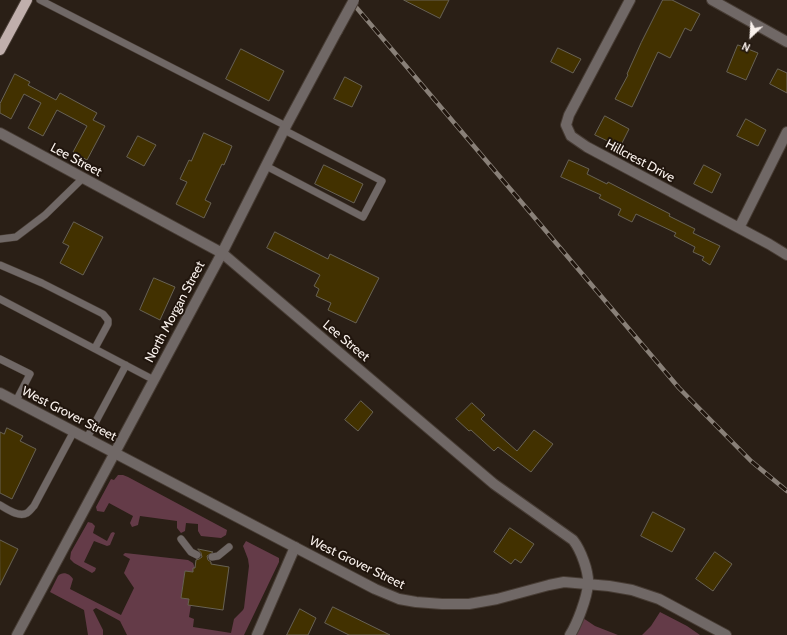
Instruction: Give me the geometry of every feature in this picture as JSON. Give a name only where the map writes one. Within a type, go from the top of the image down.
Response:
[{"type":"main road","points":[[1,47],[27,0]]},
{"type":"street","name":"North Morgan Street","points":[[17,635],[222,253],[285,128],[354,0]]},
{"type":"street","name":"Hillcrest Drive","points":[[630,0],[569,115],[566,125],[571,136],[587,147],[787,255]]},
{"type":"street","points":[[712,0],[787,42]]},
{"type":"street","points":[[739,228],[787,132]]},
{"type":"street","name":"Lee Street","points":[[0,133],[222,253],[494,484],[573,540],[578,546],[583,557],[588,584],[581,612],[570,635]]},
{"type":"street","name":"West Grover Street","points":[[0,393],[375,589],[399,599],[442,604],[469,604],[497,599],[564,582],[588,584],[632,590],[657,598],[726,635]]},
{"type":"street","points":[[257,635],[295,547]]},
{"type":"lane","points":[[40,0],[285,128],[382,181],[363,217],[266,166]]},
{"type":"lane","points":[[0,239],[16,237],[46,215],[83,178]]},
{"type":"lane","points":[[0,265],[42,283],[104,314],[108,320],[108,324],[94,348]]},
{"type":"lane","points":[[0,299],[154,380]]},
{"type":"lane","points":[[0,359],[30,374],[16,401]]},
{"type":"lane","points":[[87,438],[126,365]]},
{"type":"lane","points":[[0,505],[21,514],[27,513],[34,506],[74,431]]},
{"type":"lane","points":[[181,540],[191,552],[197,555]]},
{"type":"lane","points":[[212,557],[218,556],[229,547]]},
{"type":"shaded area","points":[[118,475],[128,477],[227,530],[226,535],[221,538],[201,536],[198,531],[198,524],[186,523],[185,531],[181,533],[177,528],[177,521],[140,516],[138,525],[132,527],[130,523],[133,516],[109,503],[104,512],[97,511],[96,507],[111,479],[114,480]]},
{"type":"shaded area","points":[[88,522],[95,526],[93,533],[107,541],[111,533],[115,533],[110,545],[107,546],[94,541],[84,562],[96,568],[92,573],[74,563],[70,559],[71,552]]},
{"type":"shaded area","points":[[246,541],[279,558],[279,562],[244,635],[127,635],[120,621],[96,608],[93,610],[103,630],[103,635],[88,635],[84,610],[50,592],[58,576],[66,573],[73,579],[70,589],[121,615],[134,588],[124,573],[130,559],[123,555],[125,553],[188,560],[193,563],[195,568],[193,568],[193,572],[185,571],[181,598],[189,599],[188,605],[191,605],[189,617],[194,619],[193,627],[231,633],[234,619],[244,608],[249,566],[243,546]]},
{"type":"shaded area","points":[[660,612],[687,626],[700,635],[642,635],[651,626]]},
{"type":"shaded area","points":[[583,618],[595,626],[618,635],[574,635]]},
{"type":"building","points":[[404,0],[449,0],[440,18]]},
{"type":"building","points":[[663,0],[672,0],[700,14],[691,31],[685,28],[670,58],[658,52],[632,107],[615,99],[628,75],[627,74],[641,43]]},
{"type":"building","points":[[738,45],[758,53],[746,80],[727,72]]},
{"type":"building","points":[[558,48],[581,59],[573,73],[551,62]]},
{"type":"building","points":[[241,49],[284,71],[269,101],[226,79]]},
{"type":"building","points":[[778,69],[787,73],[787,93],[770,84]]},
{"type":"building","points":[[15,74],[30,82],[28,85],[56,100],[60,93],[97,113],[93,120],[105,126],[87,160],[73,152],[87,126],[57,110],[43,136],[28,128],[41,103],[24,94],[11,119],[0,113],[0,104]]},
{"type":"building","points":[[345,77],[362,86],[352,107],[334,99]]},
{"type":"building","points":[[605,116],[629,129],[620,147],[595,135]]},
{"type":"building","points":[[746,119],[766,130],[758,146],[737,136]]},
{"type":"building","points":[[204,133],[232,146],[224,165],[222,164],[205,200],[211,203],[204,218],[176,204],[187,182],[180,179],[189,160],[191,161]]},
{"type":"building","points":[[138,136],[156,145],[144,166],[127,157]]},
{"type":"building","points":[[569,160],[589,169],[587,174],[607,184],[608,182],[670,214],[669,216],[695,229],[693,233],[720,246],[710,265],[702,260],[704,257],[693,252],[695,247],[674,236],[676,233],[636,214],[632,222],[618,215],[621,209],[599,198],[601,195],[561,177]]},
{"type":"building","points":[[324,165],[363,184],[354,203],[315,184]]},
{"type":"building","points":[[704,165],[721,174],[712,193],[694,184]]},
{"type":"building","points":[[74,222],[103,237],[83,275],[60,263],[69,246],[63,243]]},
{"type":"building","points":[[275,232],[328,259],[330,254],[379,278],[356,323],[328,310],[331,303],[316,296],[319,289],[314,286],[320,275],[267,248]]},
{"type":"building","points":[[154,278],[175,287],[160,320],[140,310]]},
{"type":"building","points":[[361,401],[373,412],[358,431],[345,420]]},
{"type":"building","points":[[472,403],[485,415],[481,419],[517,451],[534,430],[553,444],[531,472],[498,447],[494,451],[471,430],[469,431],[456,419]]},
{"type":"building","points":[[7,428],[23,436],[20,441],[36,449],[12,499],[0,493],[0,432],[4,434]]},
{"type":"building","points":[[653,512],[685,529],[672,552],[641,536]]},
{"type":"building","points":[[510,528],[534,544],[521,563],[515,559],[511,564],[494,552]]},
{"type":"building","points":[[0,540],[18,549],[0,585]]},
{"type":"building","points":[[198,549],[213,552],[207,556],[211,564],[229,567],[223,610],[188,605],[189,599],[181,598],[185,571],[193,572],[196,560],[202,557]]},
{"type":"building","points":[[715,552],[732,564],[713,591],[696,579]]},
{"type":"building","points":[[333,607],[390,635],[349,635],[325,623]]},
{"type":"building","points":[[300,609],[316,618],[308,635],[287,635]]},
{"type":"railway","points":[[350,0],[679,388],[751,461],[787,491]]}]
